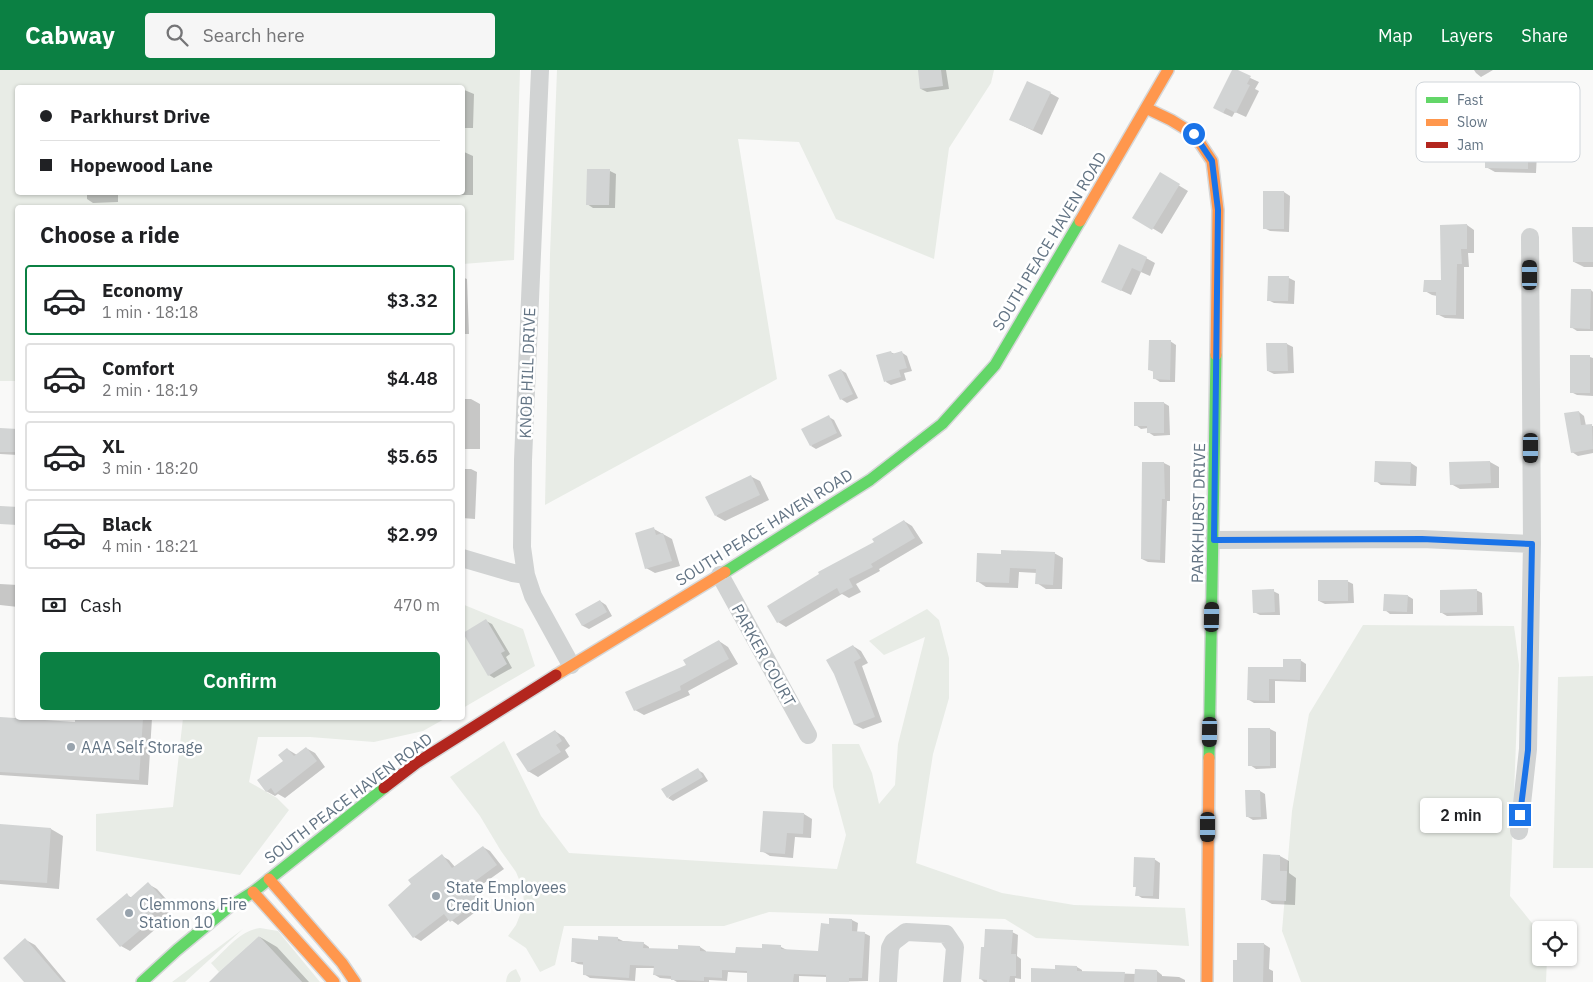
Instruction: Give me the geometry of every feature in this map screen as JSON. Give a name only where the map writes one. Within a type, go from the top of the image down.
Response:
[{"type":"main road","name":"SOUTH PEACE HAVEN ROAD","points":[[142,982],[229,907],[253,892],[418,762],[870,480],[942,424],[995,365],[1168,70]]},
{"type":"main road","name":"PARKHURST DRIVE","points":[[1146,108],[1194,134],[1212,161],[1218,210],[1207,982]]},
{"type":"main road","points":[[269,879],[342,963],[354,982]]},
{"type":"main road","name":"SOUTH PEACE HAVEN ROAD","points":[[204,943],[238,911],[253,892]]},
{"type":"main road","points":[[253,892],[334,982]]},
{"type":"street","name":"KNOB HILL DRIVE","points":[[540,70],[523,460],[522,547],[526,575],[536,603],[571,665]]},
{"type":"street","points":[[1519,831],[1528,750],[1532,544],[1530,237]]},
{"type":"street","points":[[0,515],[15,516]]},
{"type":"street","points":[[1214,540],[1422,539],[1532,544]]},
{"type":"street","points":[[465,559],[526,575]]},
{"type":"street","name":"PARKER COURT","points":[[720,575],[808,735]]},
{"type":"street","points":[[888,982],[890,948],[893,942],[906,932],[946,934],[954,947],[952,982]]},
{"type":"shaded area","points":[[0,70],[520,70],[514,260],[465,264],[465,205],[15,205],[15,381],[0,381]]},
{"type":"shaded area","points":[[557,70],[994,70],[991,83],[949,148],[934,259],[836,219],[799,142],[738,139],[777,379],[545,505],[550,254]]},
{"type":"shaded area","points":[[465,605],[523,629],[535,666],[465,707]]},
{"type":"shaded area","points":[[927,609],[939,620],[949,658],[949,698],[933,754],[916,863],[1002,893],[1074,905],[1185,908],[1189,946],[1036,938],[1005,919],[769,912],[724,926],[564,926],[555,965],[540,972],[526,948],[508,936],[516,925],[524,905],[523,889],[516,872],[480,816],[450,777],[504,741],[541,816],[569,853],[837,869],[846,835],[833,787],[832,744],[859,744],[872,773],[879,804],[895,785],[898,744],[925,637],[884,655],[869,641]]},
{"type":"shaded area","points":[[1363,625],[1514,626],[1519,665],[1510,896],[1532,923],[1532,966],[1547,966],[1546,982],[1301,982],[1282,931],[1292,811],[1309,714]]},
{"type":"shaded area","points":[[1593,676],[1593,868],[1553,868],[1558,677]]},
{"type":"shaded area","points":[[183,720],[442,720],[423,731],[374,742],[310,737],[258,737],[249,782],[277,798],[289,810],[240,875],[96,851],[96,814],[173,807]]},
{"type":"shaded area","points":[[260,928],[278,931],[320,982],[302,982],[259,936],[219,972],[211,963],[239,937]]},
{"type":"shaded area","points":[[243,929],[185,982],[172,982]]},
{"type":"shaded area","points":[[516,969],[521,979],[520,982],[506,982],[509,974]]},
{"type":"building","points":[[918,70],[941,70],[943,86],[920,89]]},
{"type":"building","points":[[1232,70],[1238,70],[1251,76],[1247,84],[1250,85],[1236,113],[1226,108],[1223,113],[1213,108]]},
{"type":"building","points":[[1027,81],[1051,92],[1033,130],[1009,120]]},
{"type":"building","points":[[1485,162],[1528,162],[1528,169],[1485,168]]},
{"type":"building","points":[[587,169],[610,169],[609,205],[586,205]]},
{"type":"building","points":[[1160,172],[1180,184],[1152,230],[1132,218]]},
{"type":"building","points":[[1263,191],[1284,191],[1284,229],[1263,229]]},
{"type":"building","points":[[1467,224],[1467,249],[1461,249],[1462,264],[1457,264],[1456,315],[1436,315],[1436,292],[1423,292],[1424,280],[1441,280],[1440,225]]},
{"type":"building","points":[[1572,227],[1593,227],[1593,262],[1573,262]]},
{"type":"building","points":[[1119,244],[1147,257],[1141,272],[1132,268],[1121,291],[1101,282]]},
{"type":"building","points":[[1268,276],[1289,276],[1288,301],[1267,301]]},
{"type":"building","points":[[1571,289],[1591,289],[1590,329],[1570,328]]},
{"type":"building","points":[[1149,340],[1171,340],[1170,380],[1153,379],[1153,371],[1148,370]]},
{"type":"building","points":[[1266,343],[1287,343],[1288,371],[1267,371]]},
{"type":"building","points":[[891,351],[892,354],[902,351],[907,368],[899,370],[901,377],[884,382],[876,355]]},
{"type":"building","points":[[1570,355],[1590,355],[1590,393],[1570,393]]},
{"type":"building","points":[[841,369],[853,394],[840,400],[828,375]]},
{"type":"building","points":[[1134,402],[1164,402],[1164,433],[1147,433],[1147,426],[1134,426]]},
{"type":"building","points":[[1579,411],[1581,425],[1592,424],[1593,449],[1571,453],[1564,413]]},
{"type":"building","points":[[829,415],[837,433],[810,446],[801,429]]},
{"type":"building","points":[[0,428],[15,429],[15,452],[0,452]]},
{"type":"building","points":[[1375,461],[1411,462],[1410,484],[1374,482]]},
{"type":"building","points":[[1490,461],[1491,483],[1450,485],[1449,462]]},
{"type":"building","points":[[1142,462],[1164,462],[1165,499],[1162,499],[1160,560],[1141,559]]},
{"type":"building","points":[[751,475],[760,495],[715,516],[705,497]]},
{"type":"building","points":[[904,520],[915,538],[871,564],[873,567],[849,579],[853,587],[840,594],[837,588],[777,623],[767,606],[819,574],[818,572],[874,542],[872,539]]},
{"type":"building","points":[[654,527],[656,535],[663,533],[672,561],[645,569],[635,533]]},
{"type":"building","points":[[1001,550],[1055,552],[1053,585],[1035,584],[1036,569],[1010,568],[1009,583],[976,582],[977,553],[1001,554]]},
{"type":"building","points":[[1318,580],[1348,580],[1348,601],[1318,601]]},
{"type":"building","points":[[1274,589],[1275,612],[1253,613],[1252,590]]},
{"type":"building","points":[[1477,589],[1477,612],[1440,613],[1440,590]]},
{"type":"building","points":[[1384,594],[1408,595],[1407,612],[1383,611]]},
{"type":"building","points":[[600,600],[607,612],[582,626],[575,614]]},
{"type":"building","points":[[486,619],[505,651],[501,653],[507,664],[488,676],[465,636],[465,632]]},
{"type":"building","points":[[719,640],[729,659],[680,686],[681,690],[634,711],[625,692],[686,665],[683,660]]},
{"type":"building","points":[[853,645],[861,658],[854,662],[875,717],[854,725],[834,674],[826,660]]},
{"type":"building","points":[[1283,659],[1301,659],[1300,680],[1269,679],[1269,701],[1247,700],[1248,667],[1283,667]]},
{"type":"building","name":"AAA Self Storage","points":[[0,717],[15,718],[15,720],[75,722],[75,720],[143,720],[139,780],[0,772]]},
{"type":"building","points":[[1248,728],[1270,728],[1270,766],[1248,766]]},
{"type":"building","points":[[555,730],[562,741],[556,745],[561,752],[528,772],[516,754]]},
{"type":"building","points":[[306,747],[317,761],[275,794],[271,788],[266,792],[257,780],[283,761],[278,755],[287,748],[294,756]]},
{"type":"building","points":[[698,768],[703,777],[667,798],[661,789]]},
{"type":"building","points":[[1245,790],[1260,790],[1261,817],[1246,817]]},
{"type":"building","points":[[763,811],[804,813],[803,834],[787,833],[785,854],[760,852]]},
{"type":"building","points":[[0,824],[51,828],[47,883],[0,880]]},
{"type":"building","name":"State Employees Credit Union","points":[[483,846],[497,865],[467,887],[476,900],[467,907],[468,909],[450,922],[444,914],[413,938],[388,905],[411,884],[408,880],[442,854],[452,868]]},
{"type":"building","points":[[1263,854],[1280,855],[1280,871],[1287,871],[1286,901],[1261,900]]},
{"type":"building","points":[[1134,857],[1155,858],[1153,896],[1135,896],[1136,887],[1133,887]]},
{"type":"building","name":"Clemmons Fire Station 10","points":[[148,882],[166,902],[148,917],[151,921],[120,947],[96,919],[127,893],[130,898]]},
{"type":"building","points":[[829,918],[852,919],[852,931],[865,932],[862,978],[849,978],[849,982],[826,982],[826,975],[794,974],[793,982],[747,982],[747,971],[722,970],[722,978],[704,977],[704,981],[671,980],[671,976],[653,975],[654,966],[630,965],[629,978],[583,975],[583,962],[571,962],[572,938],[598,940],[598,936],[618,937],[618,941],[644,942],[643,948],[678,949],[678,945],[700,946],[700,951],[735,953],[736,947],[762,948],[762,944],[781,945],[781,949],[818,951],[821,923],[829,924]]},
{"type":"building","points":[[985,929],[1013,930],[1011,954],[1016,954],[1016,976],[1010,976],[1009,982],[987,982],[987,980],[979,979],[981,947],[984,947]]},
{"type":"building","points":[[259,936],[302,982],[209,982],[219,972]]},
{"type":"building","points":[[25,938],[63,982],[24,982],[3,958]]},
{"type":"building","points":[[1237,943],[1264,943],[1263,982],[1233,982],[1233,960],[1237,960]]},
{"type":"building","points":[[1055,965],[1077,966],[1077,971],[1125,972],[1124,982],[1031,982],[1031,968],[1055,969]]},
{"type":"building","points":[[1135,969],[1157,970],[1157,982],[1134,982]]},
{"type":"traffic: fast","points":[[725,572],[870,480],[942,424],[995,365],[1080,221]]},
{"type":"traffic: fast","points":[[1209,758],[1216,355]]},
{"type":"traffic: fast","points":[[142,982],[229,907],[253,892],[384,788]]},
{"type":"traffic: slow","points":[[1080,221],[1168,70]]},
{"type":"traffic: slow","points":[[1146,108],[1194,134],[1212,161],[1218,210],[1216,355]]},
{"type":"traffic: slow","points":[[556,675],[725,572]]},
{"type":"traffic: slow","points":[[1207,982],[1209,758]]},
{"type":"traffic: slow","points":[[269,879],[342,963],[355,982]]},
{"type":"traffic: slow","points":[[253,892],[334,982]]},
{"type":"traffic: jam","points":[[384,788],[418,762],[556,675]]},
{"type":"place","name":"AAA Self Storage","points":[[71,747]]},
{"type":"place","name":"State Employees Credit Union","points":[[436,896]]},
{"type":"place","name":"Clemmons Fire Station 10","points":[[129,913]]},
{"type":"route","points":[[1194,134],[1212,161],[1218,210],[1214,540],[1422,539],[1532,544],[1528,750],[1520,815]]}]
